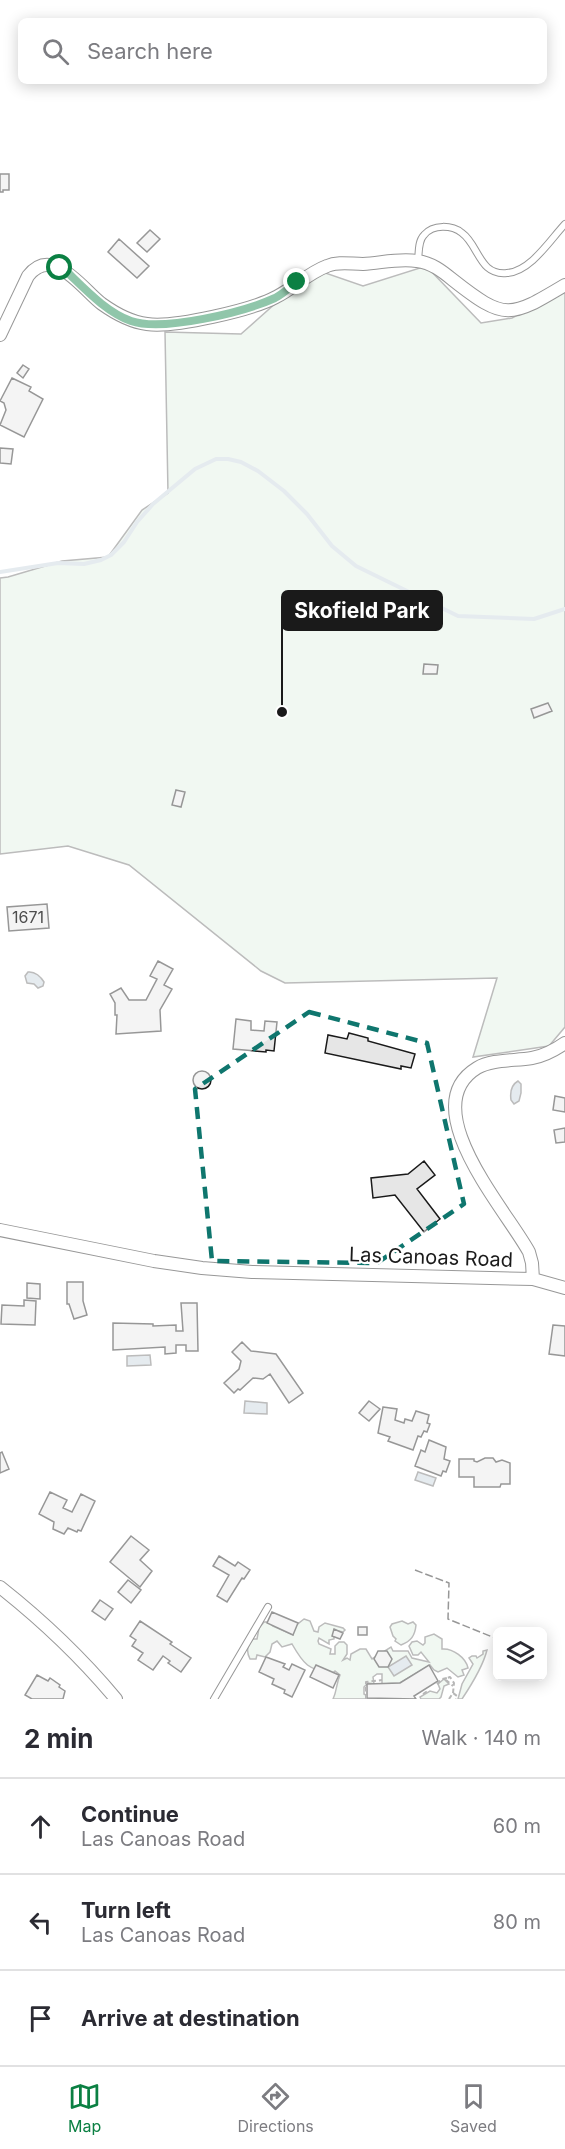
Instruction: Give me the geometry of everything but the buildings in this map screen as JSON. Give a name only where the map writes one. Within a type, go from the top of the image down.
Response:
[{"type":"street","points":[[0,336],[28,276],[41,266],[54,266],[66,271],[101,304],[131,321],[162,324],[207,318],[265,301],[276,297],[328,265],[397,260],[418,261],[439,268],[488,306],[503,310],[527,307],[565,285]]},
{"type":"street","name":"Las Canoas Road","points":[[0,1230],[154,1262],[202,1268],[252,1272],[533,1279],[529,1252],[470,1159],[461,1139],[455,1103],[462,1083],[476,1069],[540,1056],[565,1043]]},
{"type":"street","points":[[533,1279],[565,1288]]},
{"type":"street","points":[[0,1587],[40,1619],[71,1649],[116,1699]]},
{"type":"lane","points":[[418,261],[423,235],[430,230],[448,227],[464,234],[480,261],[489,269],[499,273],[516,271],[525,266],[565,224]]},
{"type":"lane","points":[[214,1699],[268,1607]]},
{"type":"path","points":[[437,1683],[442,1678],[450,1677],[454,1683],[453,1693],[448,1699]]},
{"type":"path","points":[[366,1699],[366,1682],[382,1680]]},
{"type":"path","points":[[423,1694],[429,1690]]},
{"type":"path","points":[[453,1693],[457,1696],[456,1699]]},
{"type":"highlighted area","points":[[309,1012],[427,1043],[464,1204],[377,1263],[212,1261],[195,1089]]},
{"type":"green space","points":[[426,266],[481,323],[512,318],[565,290],[565,1027],[549,1046],[473,1057],[497,978],[285,983],[261,971],[129,865],[68,846],[0,854],[0,578],[62,561],[108,557],[142,510],[168,493],[165,332],[241,334],[314,269],[363,286]]},
{"type":"green space","points":[[304,1619],[310,1621],[314,1631],[318,1632],[319,1627],[325,1623],[345,1630],[343,1632],[334,1630],[334,1639],[329,1640],[329,1644],[319,1638],[318,1641],[319,1644],[331,1649],[330,1654],[335,1654],[335,1646],[339,1642],[344,1642],[347,1645],[347,1654],[343,1660],[347,1658],[350,1660],[351,1654],[360,1649],[366,1649],[372,1659],[391,1647],[393,1651],[408,1651],[412,1658],[429,1662],[421,1652],[413,1655],[409,1646],[412,1642],[417,1641],[423,1645],[425,1637],[434,1634],[442,1639],[442,1649],[458,1654],[468,1668],[462,1670],[464,1675],[458,1677],[447,1668],[438,1672],[430,1665],[400,1683],[382,1684],[382,1674],[377,1674],[373,1677],[374,1684],[368,1683],[364,1687],[364,1694],[372,1699],[333,1699],[340,1675],[335,1671],[332,1674],[308,1665],[292,1644],[282,1647],[277,1641],[272,1644],[270,1652],[265,1657],[257,1655],[256,1659],[250,1659],[248,1646],[253,1639],[257,1639],[259,1628],[264,1622],[293,1635],[294,1627]]},
{"type":"green space","points":[[402,1621],[408,1624],[413,1622],[416,1625],[412,1638],[401,1645],[395,1641],[390,1627]]},
{"type":"green space","points":[[487,1650],[473,1681],[462,1699],[458,1699],[462,1684],[473,1664],[469,1658],[476,1656],[477,1658]]},
{"type":"green space","points":[[444,1679],[449,1684],[444,1686],[439,1699],[421,1699],[420,1697],[430,1691],[437,1693],[440,1689],[438,1684]]},
{"type":"shaded area","points":[[28,972],[39,976],[44,982],[43,986],[38,988],[34,984],[27,983],[25,976]]},
{"type":"shaded area","points":[[518,1081],[521,1084],[521,1093],[519,1101],[514,1104],[511,1100],[511,1092]]},
{"type":"shaded area","points":[[150,1355],[151,1365],[127,1366],[127,1356]]},
{"type":"shaded area","points":[[245,1401],[267,1403],[267,1414],[244,1413]]},
{"type":"shaded area","points":[[418,1472],[436,1478],[433,1486],[415,1480]]},
{"type":"shaded area","points":[[406,1656],[412,1665],[394,1676],[388,1667]]},
{"type":"waterway","points":[[0,572],[58,563],[84,564],[101,560],[111,555],[124,542],[153,504],[195,469],[216,459],[228,459],[241,462],[258,471],[284,491],[307,514],[332,546],[356,566],[458,616],[534,619],[565,609]]},
{"type":"fence","points":[[415,1570],[449,1583],[448,1619],[493,1637]]},
{"type":"place","name":"Skofield Park","points":[[282,712]]},
{"type":"route","points":[[60,268],[101,304],[131,321],[150,324],[207,318],[244,309],[276,297],[297,282]]}]
